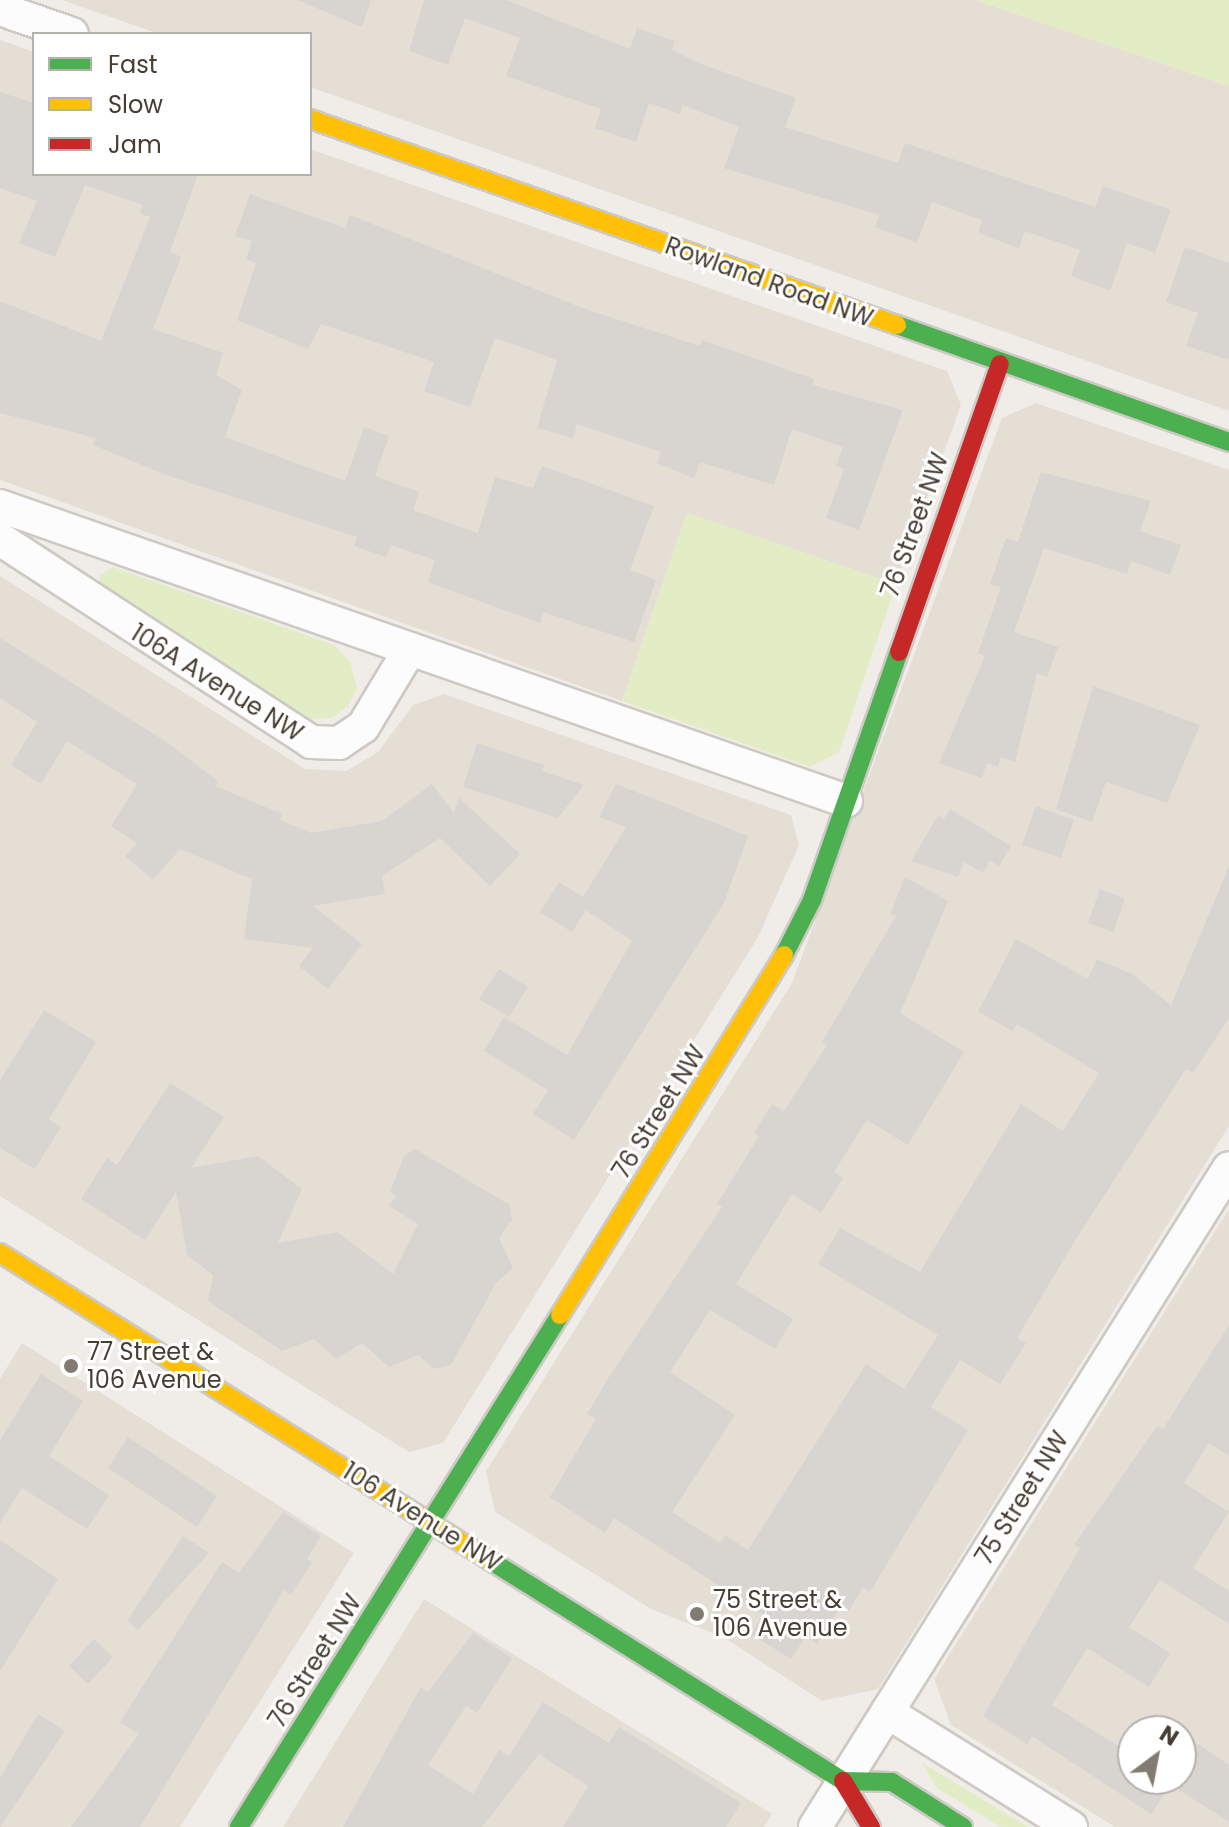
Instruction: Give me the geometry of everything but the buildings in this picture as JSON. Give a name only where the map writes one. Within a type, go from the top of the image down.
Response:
[{"type":"street","points":[[0,9],[66,32]]},
{"type":"street","name":"Rowland Road NW","points":[[312,120],[1229,442]]},
{"type":"street","name":"76 Street NW","points":[[239,1827],[774,974],[812,900],[1000,364]]},
{"type":"street","points":[[0,506],[846,801]]},
{"type":"street","name":"106A Avenue NW","points":[[0,539],[311,742],[339,743],[363,727],[410,649]]},
{"type":"street","name":"75 Street NW","points":[[815,1827],[1229,1168]]},
{"type":"street","name":"106 Avenue NW","points":[[5,1268],[430,1522],[843,1781],[871,1827]]},
{"type":"street","points":[[887,1712],[1071,1827]]},
{"type":"street","points":[[843,1781],[892,1782],[963,1827]]},
{"type":"shaded area","points":[[62,0],[975,0],[1229,86],[1229,411],[312,88],[312,32],[153,32]]},
{"type":"shaded area","points":[[0,40],[32,51],[32,176],[312,176],[312,150],[947,371],[961,405],[896,584],[687,513],[622,701],[0,480]]},
{"type":"shaded area","points":[[1036,403],[1229,470],[1229,1126],[878,1689],[822,1701],[723,1637],[651,1609],[495,1512],[486,1471],[792,983],[1002,418]]},
{"type":"shaded area","points":[[0,576],[305,769],[346,771],[378,752],[413,705],[444,694],[791,815],[799,845],[758,937],[443,1443],[409,1452],[0,1196]]},
{"type":"shaded area","points":[[1229,1209],[1229,1827],[1115,1827],[951,1725],[934,1679]]},
{"type":"shaded area","points":[[22,1343],[354,1553],[180,1827],[0,1827],[0,1379]]},
{"type":"shaded area","points":[[424,1599],[772,1814],[764,1827],[283,1827]]},
{"type":"green space","points":[[975,0],[1229,0],[1229,86]]},
{"type":"green space","points":[[687,513],[896,584],[839,752],[810,767],[622,701]]},
{"type":"green space","points":[[113,567],[334,645],[350,662],[357,688],[348,706],[332,718],[304,719],[99,589],[100,575]]},
{"type":"green space","points":[[921,1762],[1028,1827],[1001,1827],[938,1789]]},
{"type":"traffic: fast","points":[[897,325],[1229,442]]},
{"type":"traffic: fast","points":[[784,955],[812,900],[899,652]]},
{"type":"traffic: fast","points":[[239,1827],[560,1315]]},
{"type":"traffic: fast","points":[[488,1559],[843,1781],[892,1782],[963,1827]]},
{"type":"traffic: slow","points":[[312,120],[897,325]]},
{"type":"traffic: slow","points":[[560,1315],[784,955]]},
{"type":"traffic: slow","points":[[0,1253],[488,1559]]},
{"type":"traffic: jam","points":[[899,652],[1000,364]]},
{"type":"traffic: jam","points":[[843,1781],[871,1827]]},
{"type":"place","name":"77 Street & 106 Avenue","points":[[71,1366]]},
{"type":"place","name":"75 Street & 106 Avenue","points":[[697,1614]]}]
